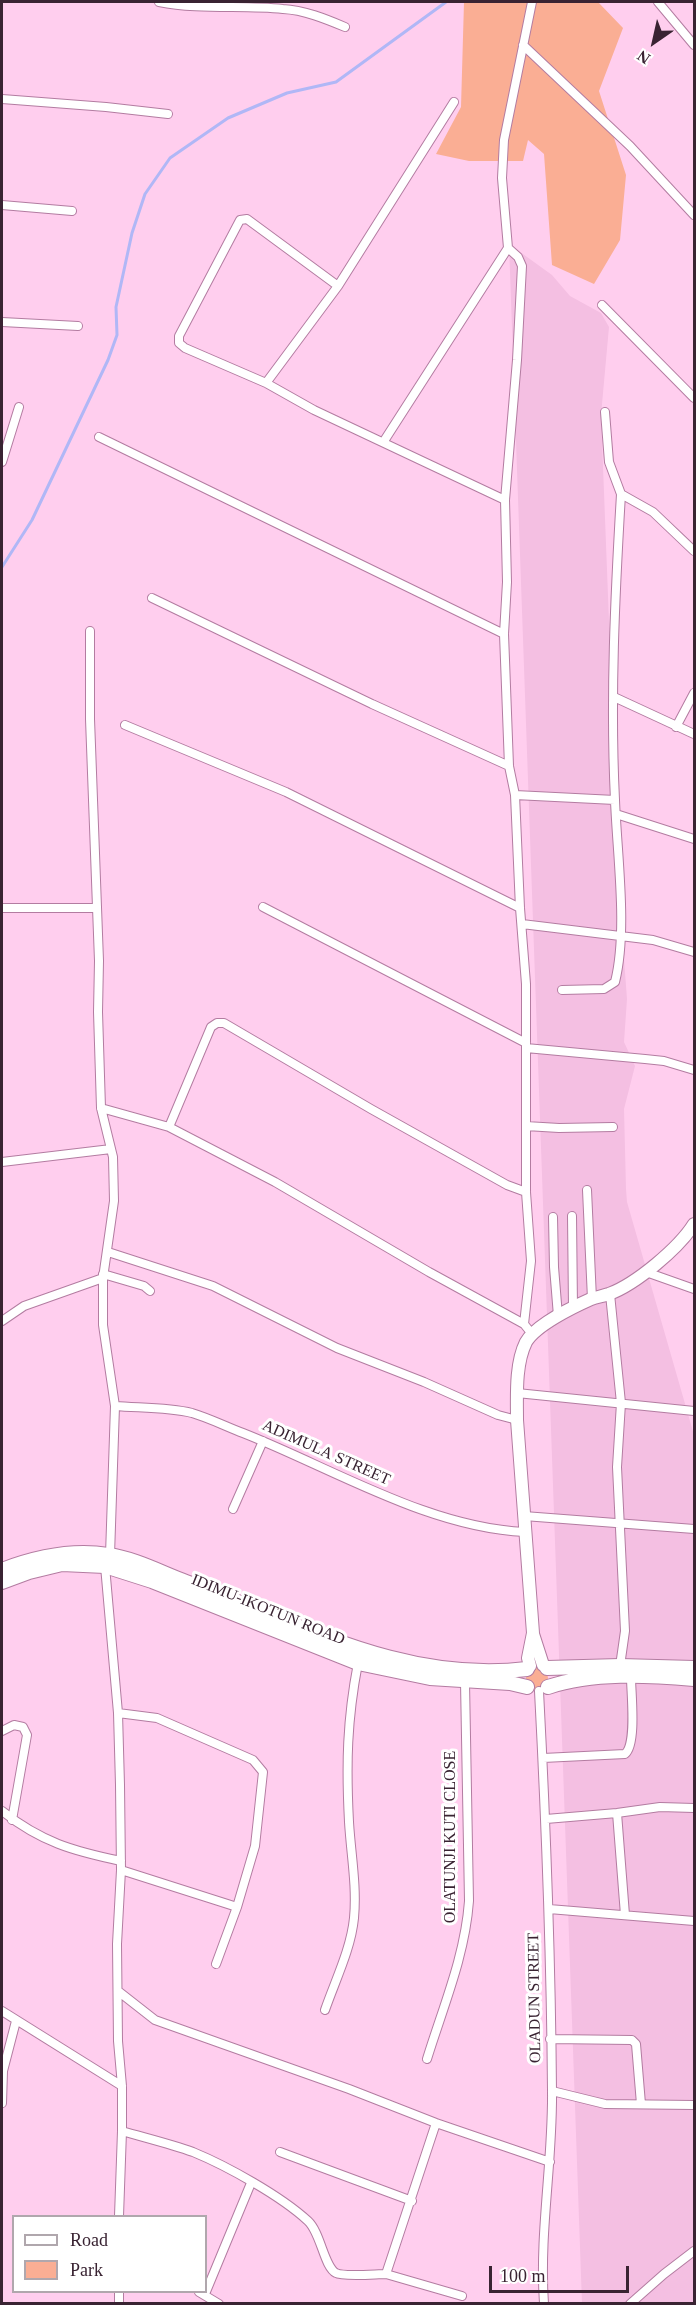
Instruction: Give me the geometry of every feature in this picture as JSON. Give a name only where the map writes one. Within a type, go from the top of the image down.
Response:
[{"type":"main road","name":"IDIMU-IKOTUN ROAD","points":[[2,1570],[25,1561],[61,1553],[107,1560],[230,1598],[366,1653],[433,1668],[509,1671],[537,1667],[694,1668]]},
{"type":"main road","name":"IDIMU-IKOTUN ROAD","points":[[2,1582],[29,1572],[62,1564],[107,1560],[152,1581],[358,1663],[430,1678],[465,1682],[510,1683],[538,1688],[598,1678],[694,1679]]},
{"type":"main road","points":[[537,1667],[551,1679],[538,1688],[524,1676],[537,1667]]},
{"type":"street","points":[[159,2],[183,7],[285,9],[345,27]]},
{"type":"street","points":[[384,441],[508,248],[502,178],[504,140],[532,2]]},
{"type":"street","points":[[657,2],[694,45]]},
{"type":"street","points":[[523,45],[630,146],[694,215]]},
{"type":"street","points":[[2,99],[168,114]]},
{"type":"street","points":[[266,383],[338,286],[454,102]]},
{"type":"street","points":[[2,205],[72,211]]},
{"type":"street","points":[[338,286],[247,219],[240,220],[179,336],[179,343],[185,348],[266,383],[314,410],[505,500]]},
{"type":"street","points":[[508,248],[518,256],[522,266],[517,360],[505,500],[507,582],[504,634],[509,766],[515,795],[526,984],[526,1192],[531,1261],[528,1329],[517,1393],[517,1420],[532,1633],[537,1667]]},
{"type":"street","points":[[602,304],[694,398]]},
{"type":"street","points":[[2,322],[78,326]]},
{"type":"street","points":[[2,462],[20,407]]},
{"type":"street","points":[[561,990],[604,989],[615,982],[621,935],[615,800],[614,697],[615,598],[621,494],[609,462],[605,412]]},
{"type":"street","points":[[99,436],[504,634]]},
{"type":"street","points":[[621,494],[652,512],[694,551]]},
{"type":"street","points":[[152,598],[372,704],[509,766]]},
{"type":"street","points":[[90,631],[90,719],[99,961],[101,1108],[113,1157],[114,1201],[103,1276],[103,1325],[115,1406],[107,1560],[118,1713],[121,1865],[117,1944],[118,2041],[122,2085],[119,2215]]},
{"type":"street","points":[[676,727],[694,693]]},
{"type":"street","points":[[614,697],[694,734]]},
{"type":"street","points":[[125,725],[286,792],[520,908]]},
{"type":"street","points":[[515,795],[615,800]]},
{"type":"street","points":[[616,814],[694,838]]},
{"type":"street","points":[[263,906],[526,1046],[664,1061],[694,1070]]},
{"type":"street","points":[[2,908],[96,908]]},
{"type":"street","points":[[522,924],[653,940],[694,952]]},
{"type":"street","points":[[169,1127],[211,1027],[217,1023],[224,1023],[392,1121],[507,1185],[526,1192]]},
{"type":"street","points":[[101,1108],[169,1127],[275,1182],[528,1329]]},
{"type":"street","points":[[526,1125],[559,1128],[613,1127]]},
{"type":"street","points":[[2,1162],[111,1149]]},
{"type":"street","points":[[587,1190],[592,1299]]},
{"type":"street","points":[[572,1216],[573,1308]]},
{"type":"street","points":[[553,1217],[558,1316]]},
{"type":"street","points":[[528,1329],[592,1299],[610,1294],[646,1272],[679,1242],[694,1224]]},
{"type":"street","points":[[108,1252],[213,1286],[337,1348],[424,1382],[498,1415],[517,1420]]},
{"type":"street","points":[[646,1272],[694,1289]]},
{"type":"street","points":[[2,1321],[24,1306],[103,1276],[144,1286],[150,1291]]},
{"type":"street","points":[[610,1294],[621,1403],[617,1467],[625,1630],[620,1666]]},
{"type":"street","points":[[517,1393],[694,1412]]},
{"type":"street","name":"ADIMULA STREET","points":[[115,1406],[192,1413],[391,1497],[460,1522],[495,1530],[525,1532]]},
{"type":"street","points":[[233,1509],[262,1441]]},
{"type":"street","points":[[524,1516],[694,1528]]},
{"type":"street","points":[[325,2010],[354,1922],[356,1882],[350,1842],[346,1753],[350,1706],[358,1663]]},
{"type":"street","points":[[543,1758],[629,1752],[632,1720],[631,1677]]},
{"type":"street","name":"OLATUNJI KUTI CLOSE","points":[[427,2059],[464,1945],[467,1922],[469,1901],[465,1682]]},
{"type":"street","name":"OLADUN STREET","points":[[538,1688],[546,1819],[552,2091],[550,2162],[542,2260],[544,2304]]},
{"type":"street","points":[[118,1713],[157,1718],[253,1760],[259,1764],[263,1772],[255,1846],[237,1907],[216,1964]]},
{"type":"street","points":[[2,1731],[14,1725],[23,1727],[27,1735],[12,1820]]},
{"type":"street","points":[[546,1819],[660,1807],[694,1808]]},
{"type":"street","points":[[2,1811],[12,1820],[52,1843],[237,1907]]},
{"type":"street","points":[[616,1813],[625,1915]]},
{"type":"street","points":[[549,1909],[694,1921]]},
{"type":"street","points":[[118,1991],[155,2020],[436,2123],[550,2162]]},
{"type":"street","points":[[2,2011],[122,2085]]},
{"type":"street","points":[[2,2105],[3,2070],[16,2021]]},
{"type":"street","points":[[550,2039],[632,2040],[636,2044],[641,2104]]},
{"type":"street","points":[[552,2091],[596,2102],[694,2105]]},
{"type":"street","points":[[386,2274],[436,2123]]},
{"type":"street","points":[[122,2131],[190,2151],[220,2164],[272,2194],[309,2222],[320,2238],[331,2269],[337,2274],[386,2274],[462,2296]]},
{"type":"street","points":[[280,2152],[412,2201]]},
{"type":"street","points":[[207,2282],[251,2183]]},
{"type":"street","points":[[630,2304],[694,2251]]},
{"type":"street","points":[[202,2293],[219,2304]]},
{"type":"shaded area","points":[[509,244],[552,275],[570,296],[601,313],[609,327],[601,415],[620,906],[627,999],[624,1042],[635,1066],[624,1109],[626,1189],[627,1202],[694,1435],[694,2303],[582,2303]]},
{"type":"green space","points":[[464,2],[598,2],[623,28],[599,91],[626,175],[620,240],[594,284],[552,265],[544,154],[528,140],[523,161],[469,161],[436,154],[461,107]]},
{"type":"green space","points":[[537,1668],[545,1671],[548,1679],[545,1687],[537,1690],[529,1687],[526,1679],[529,1671]]},
{"type":"waterway","points":[[2,567],[32,520],[108,360],[117,335],[116,307],[132,233],[145,194],[170,158],[228,118],[287,93],[336,82],[446,2]]}]
